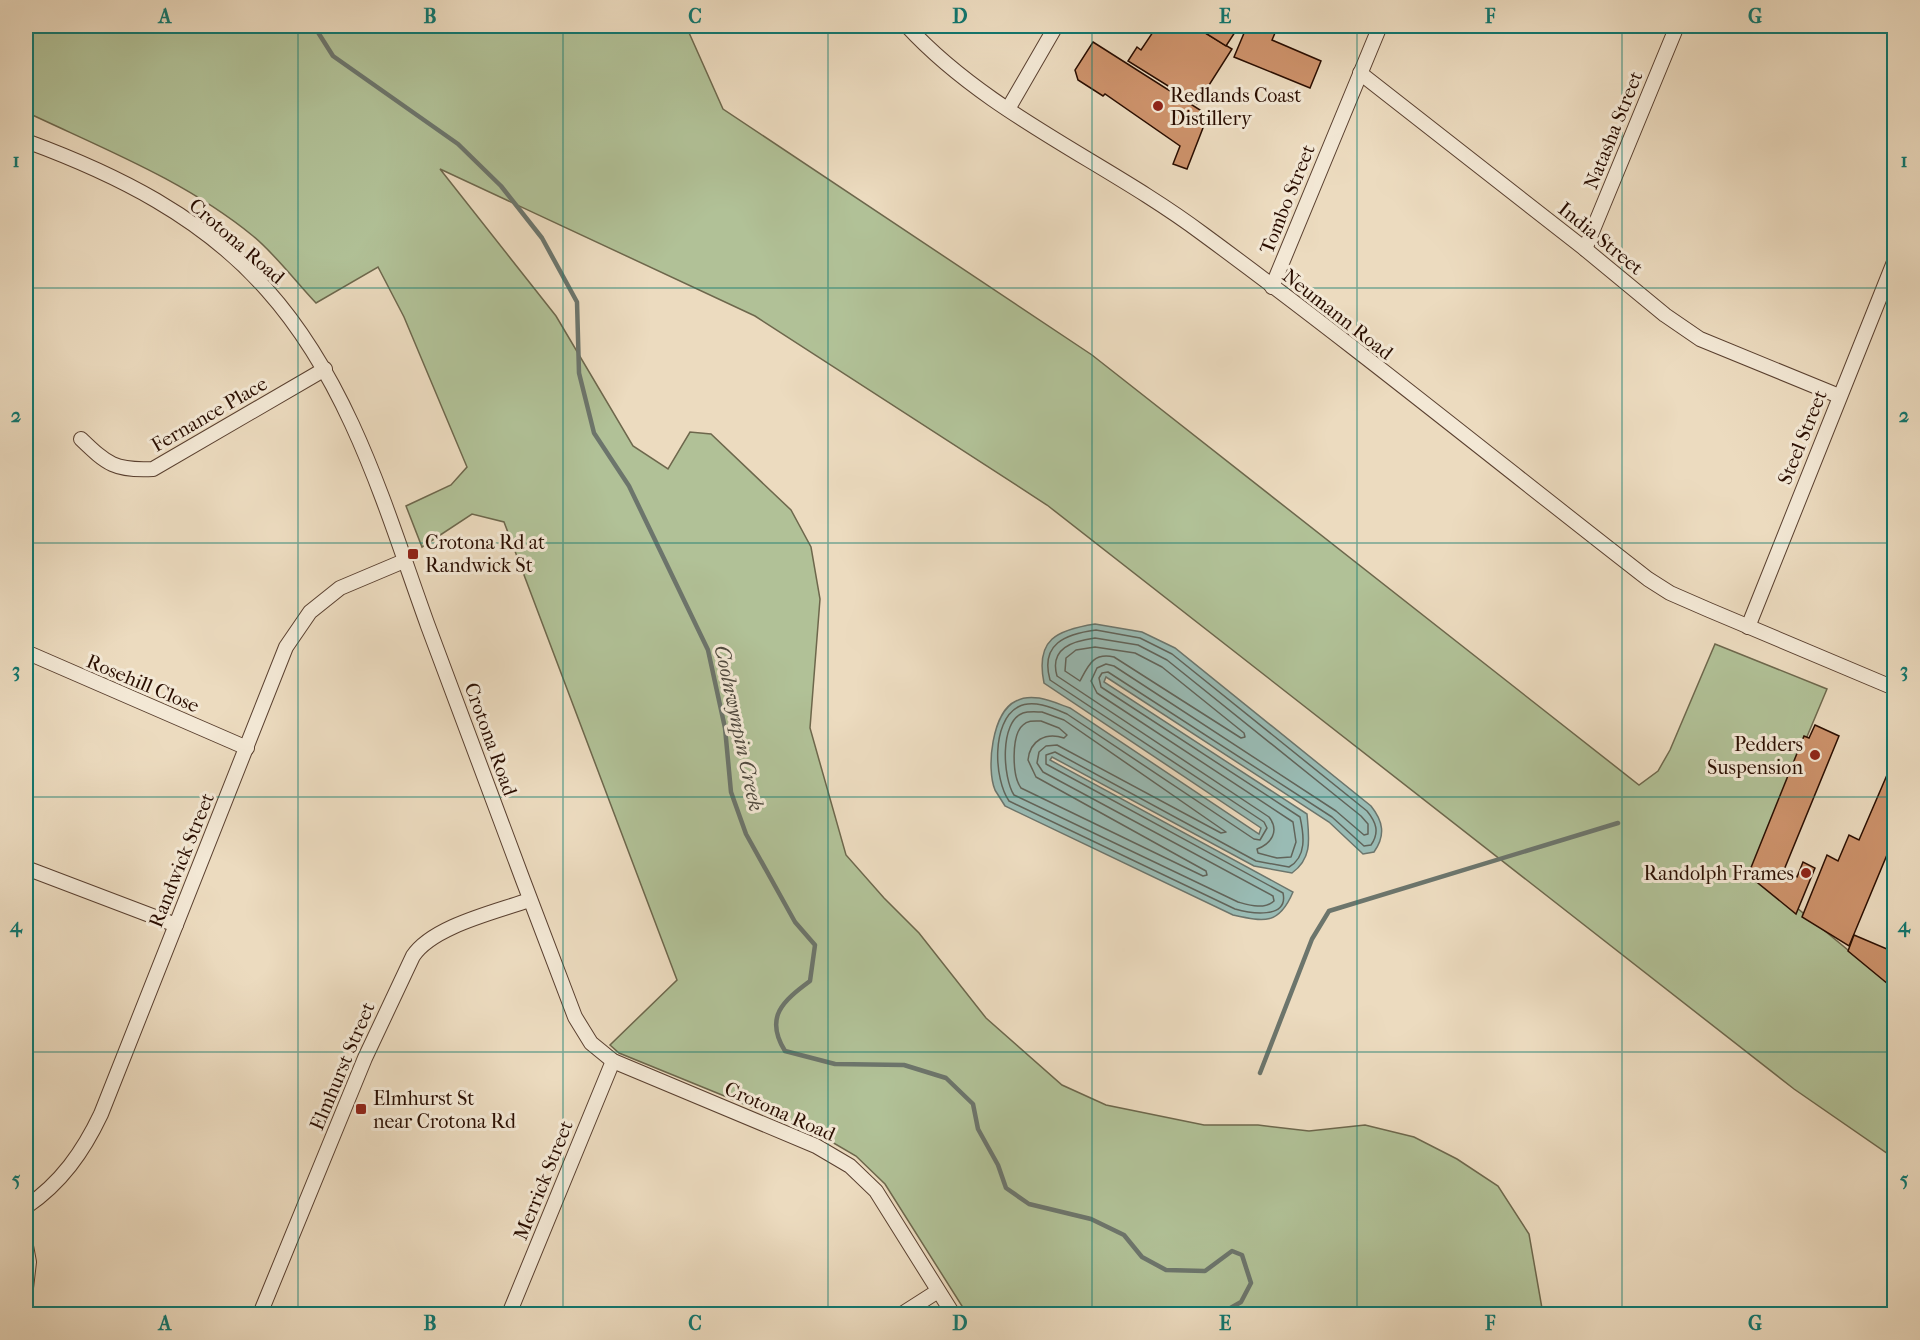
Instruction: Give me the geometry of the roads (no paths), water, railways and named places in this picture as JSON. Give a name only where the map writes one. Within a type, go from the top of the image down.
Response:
[{"type":"street","name":"Neumann Road","points":[[907,26],[944,62],[1008,109],[1201,232],[1648,579],[1670,593],[1894,688]]},
{"type":"street","points":[[1008,109],[1056,26]]},
{"type":"street","name":"Tombo Street","points":[[1272,287],[1380,26]]},
{"type":"street","name":"Natasha Street","points":[[1585,249],[1677,26]]},
{"type":"street","name":"India Street","points":[[1360,73],[1585,249],[1665,315],[1700,339],[1839,396]]},
{"type":"street","name":"Crotona Road","points":[[26,141],[94,168],[145,193],[207,235],[267,289],[325,369],[352,426],[575,1017],[591,1043],[613,1061],[816,1146],[850,1166],[876,1191],[953,1314]]},
{"type":"street","name":"Steel Street","points":[[1748,627],[1894,262]]},
{"type":"street","name":"Fernance Place","points":[[81,439],[103,460],[127,471],[153,469],[325,369]]},
{"type":"street","name":"Randwick Street","points":[[26,1207],[43,1195],[84,1150],[101,1114],[286,647],[310,612],[340,588],[404,561]]},
{"type":"street","name":"Rosehill Close","points":[[26,652],[247,748]]},
{"type":"street","points":[[26,868],[176,925]]},
{"type":"street","name":"Elmhurst Street","points":[[260,1314],[365,1058],[420,945],[442,933],[529,900]]},
{"type":"street","name":"Merrick Street","points":[[509,1314],[613,1061]]},
{"type":"street","points":[[26,1246],[29,1262],[26,1288]]},
{"type":"street","points":[[902,1314],[938,1292]]},
{"type":"water","points":[[1095,624],[1142,632],[1175,648],[1371,806],[1382,828],[1378,846],[1374,852],[1363,854],[1329,822],[1106,677],[1104,682],[1307,814],[1307,854],[1299,867],[1292,873],[1254,866],[1052,757],[1050,760],[1293,892],[1288,903],[1276,916],[1262,920],[1233,915],[1005,806],[992,780],[993,741],[1001,716],[1008,707],[1016,701],[1029,697],[1070,708],[1259,834],[1261,828],[1044,683],[1043,656],[1052,639],[1070,630]]},
{"type":"waterway","name":"Coolnwynpin Creek","points":[[314,26],[333,56],[458,144],[501,186],[542,238],[577,302],[579,373],[594,433],[629,486],[708,650],[725,728],[731,792],[746,834],[795,922],[815,945],[810,981],[785,1003],[777,1019],[776,1029],[785,1051],[835,1064],[904,1065],[946,1078],[973,1104],[978,1129],[998,1165],[1006,1188],[1029,1204],[1091,1219],[1124,1235],[1142,1257],[1166,1270],[1205,1271],[1232,1251],[1242,1255],[1251,1283],[1241,1302],[1220,1314]]},
{"type":"waterway","points":[[1260,1073],[1312,939],[1329,911],[1618,823]]},
{"type":"place","name":"Redlands Coast Distillery","points":[[1158,106]]},
{"type":"place","name":"Crotona Rd at Randwick St","points":[[413,554]]},
{"type":"place","name":"Pedders Suspension","points":[[1815,755]]},
{"type":"place","name":"Randolph Frames","points":[[1806,873]]},
{"type":"place","name":"Elmhurst St near Crotona Rd","points":[[361,1109]]}]
